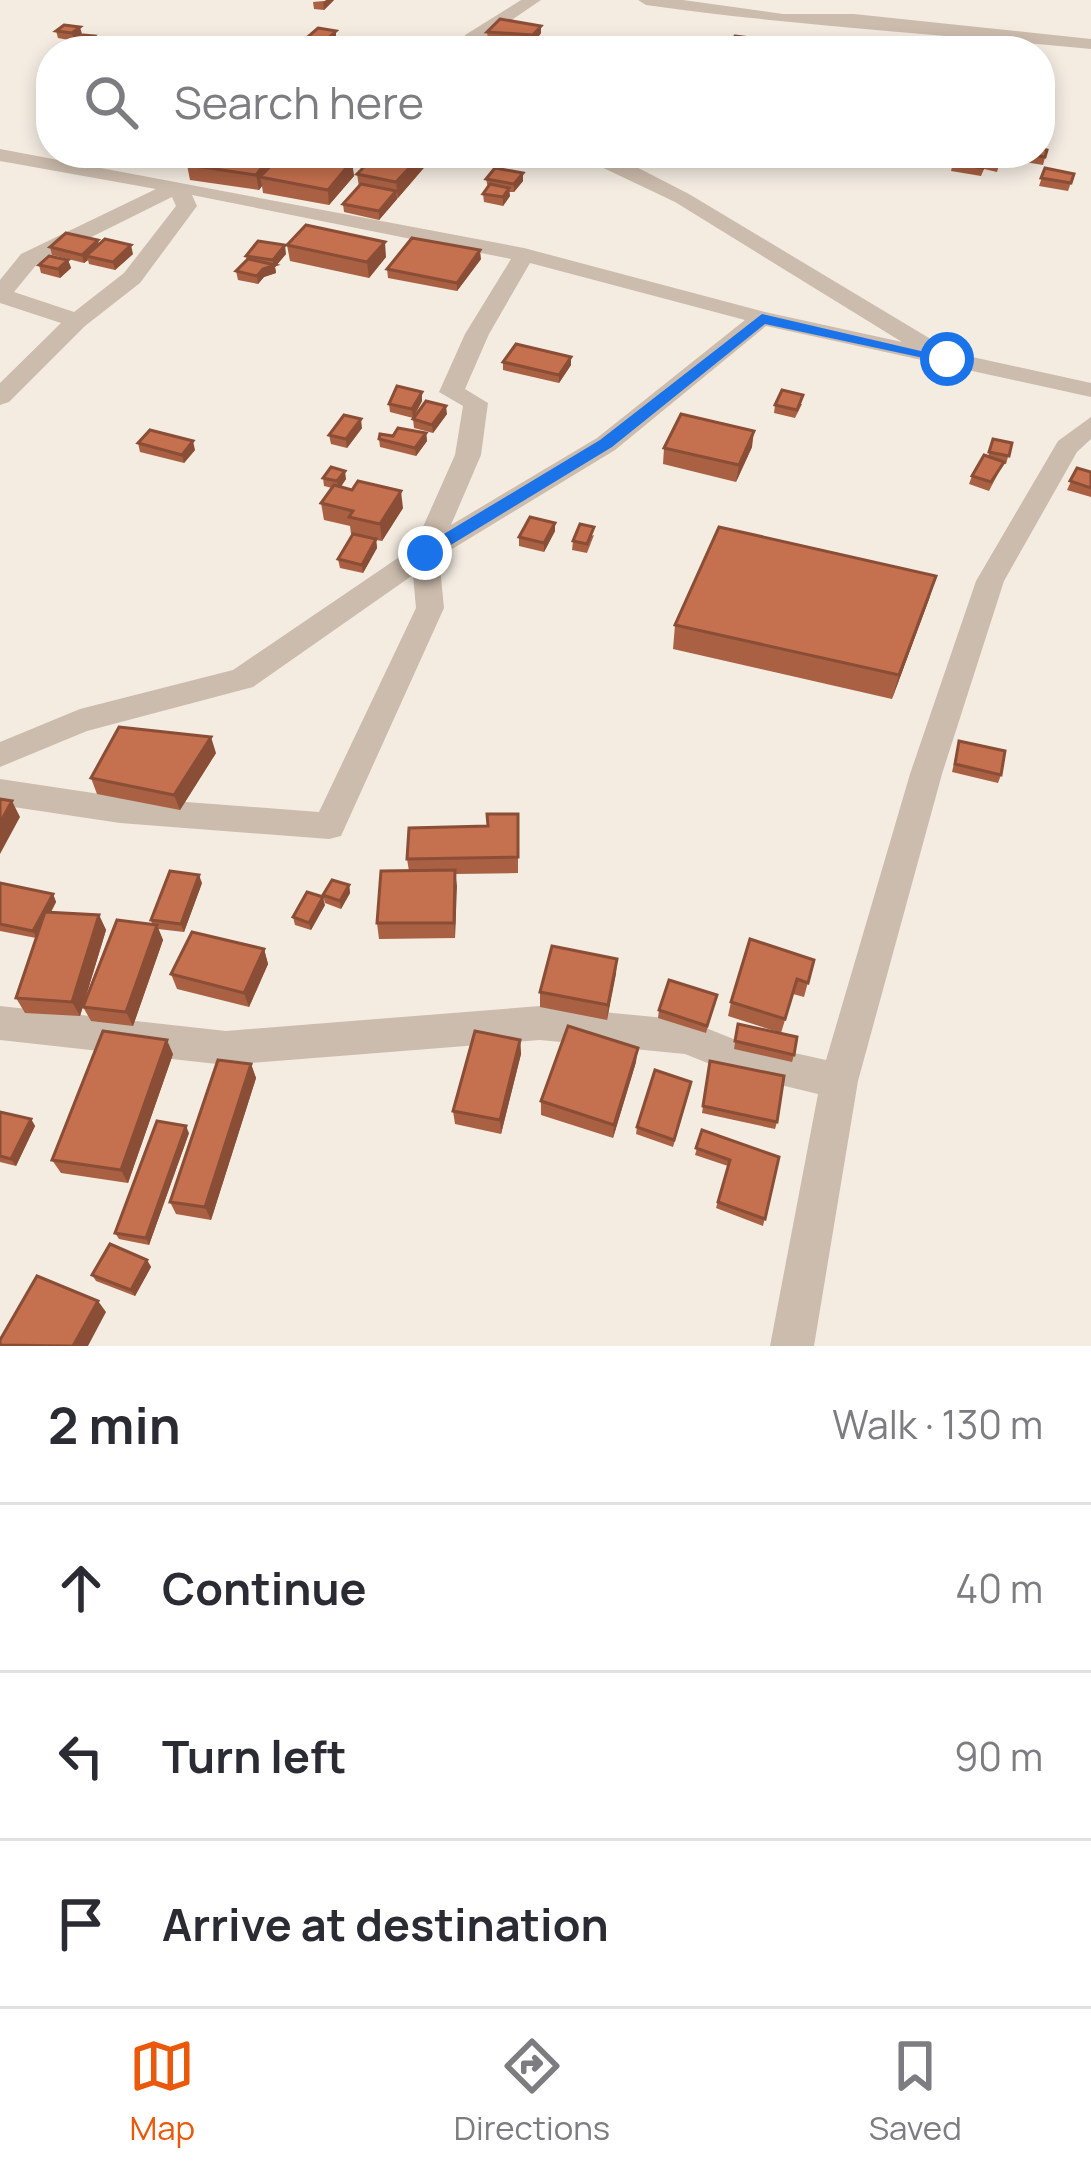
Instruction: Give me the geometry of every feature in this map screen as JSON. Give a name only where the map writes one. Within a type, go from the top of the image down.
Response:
[{"type":"street","points":[[476,36],[533,0]]},
{"type":"street","points":[[646,0],[783,19],[854,19],[1015,36]]},
{"type":"street","points":[[802,0],[854,19]]},
{"type":"street","points":[[1055,40],[1091,44]]},
{"type":"street","points":[[0,155],[36,162]]},
{"type":"street","points":[[72,168],[524,255],[762,319],[1091,390]]},
{"type":"street","points":[[624,168],[682,198],[947,359]]},
{"type":"street","points":[[76,321],[0,295],[29,259],[76,232],[136,211],[177,187]]},
{"type":"street","points":[[0,397],[76,321],[132,278],[187,206],[177,187]]},
{"type":"street","points":[[0,792],[120,810],[329,826],[430,608],[425,553],[468,455],[476,404],[452,392],[476,334],[524,255]]},
{"type":"street","points":[[0,754],[80,721],[242,680],[425,553],[606,444],[762,319]]},
{"type":"street","points":[[793,1346],[839,1081],[926,774],[990,581],[1067,447],[1091,425]]},
{"type":"street","points":[[0,1023],[226,1048],[540,1023],[686,1036],[735,1057],[839,1081]]},
{"type":"building","points":[[500,19],[541,26],[533,35],[487,32]]},
{"type":"building","points":[[64,25],[80,27],[72,33],[56,31]]},
{"type":"building","points":[[318,28],[336,31],[330,36],[309,36]]},
{"type":"building","points":[[208,168],[262,168],[256,175]]},
{"type":"building","points":[[269,168],[346,168],[328,190],[260,177]]},
{"type":"building","points":[[363,168],[409,168],[396,182],[357,174]]},
{"type":"building","points":[[495,168],[523,173],[514,184],[486,179]]},
{"type":"building","points":[[1045,168],[1074,174],[1071,183],[1041,178]]},
{"type":"building","points":[[361,184],[396,191],[379,211],[343,204]]},
{"type":"building","points":[[490,184],[509,188],[503,197],[483,194]]},
{"type":"building","points":[[306,225],[385,242],[367,262],[287,245]]},
{"type":"building","points":[[66,233],[98,240],[82,255],[50,247]]},
{"type":"building","points":[[412,238],[480,250],[457,283],[387,269]]},
{"type":"building","points":[[105,239],[131,245],[113,262],[86,256]]},
{"type":"building","points":[[258,241],[285,245],[273,260],[246,256]]},
{"type":"building","points":[[49,256],[68,260],[58,269],[39,265]]},
{"type":"building","points":[[248,259],[275,265],[257,276],[236,271]]},
{"type":"building","points":[[516,344],[571,357],[559,375],[503,362]]},
{"type":"building","points":[[397,386],[422,392],[412,409],[389,404]]},
{"type":"building","points":[[782,390],[803,395],[797,410],[775,405]]},
{"type":"building","points":[[426,401],[446,406],[432,425],[413,419]]},
{"type":"building","points":[[681,414],[754,431],[739,465],[664,448]]},
{"type":"building","points":[[344,415],[361,419],[346,439],[329,435]]},
{"type":"building","points":[[398,428],[426,433],[415,448],[379,439],[380,434],[393,436]]},
{"type":"building","points":[[150,430],[193,441],[182,455],[138,443]]},
{"type":"building","points":[[993,439],[1012,443],[1009,456],[989,452]]},
{"type":"building","points":[[984,455],[1004,462],[991,482],[972,476]]},
{"type":"building","points":[[331,467],[345,471],[337,481],[323,478]]},
{"type":"building","points":[[1077,468],[1091,472],[1091,488],[1070,481]]},
{"type":"building","points":[[358,481],[401,491],[380,524],[349,517],[353,511],[321,503],[334,485],[352,490]]},
{"type":"building","points":[[530,517],[555,523],[544,543],[519,537]]},
{"type":"building","points":[[580,524],[594,527],[587,544],[573,541]]},
{"type":"building","points":[[719,527],[936,576],[899,675],[675,625]]},
{"type":"building","points":[[353,534],[376,539],[362,565],[338,559]]},
{"type":"building","points":[[119,727],[211,737],[174,795],[91,778]]},
{"type":"building","points":[[959,741],[1005,751],[1001,775],[955,764]]},
{"type":"building","points":[[0,799],[12,801],[0,823]]},
{"type":"building","points":[[487,814],[518,814],[518,857],[407,859],[409,828],[488,826]]},
{"type":"building","points":[[455,870],[454,923],[377,923],[381,871]]},
{"type":"building","points":[[170,871],[199,875],[181,924],[151,920]]},
{"type":"building","points":[[332,880],[349,885],[340,901],[323,895]]},
{"type":"building","points":[[0,883],[53,894],[33,931],[0,924]]},
{"type":"building","points":[[307,892],[323,897],[309,923],[293,917]]},
{"type":"building","points":[[45,912],[99,915],[72,1002],[16,998]]},
{"type":"building","points":[[117,920],[157,925],[126,1012],[83,1007]]},
{"type":"building","points":[[192,932],[264,949],[244,993],[171,974]]},
{"type":"building","points":[[750,939],[814,960],[808,983],[797,979],[785,1019],[731,1002]]},
{"type":"building","points":[[552,946],[617,959],[608,1005],[540,992]]},
{"type":"building","points":[[669,980],[717,995],[707,1026],[659,1010]]},
{"type":"building","points":[[738,1024],[797,1037],[794,1055],[735,1041]]},
{"type":"building","points":[[568,1026],[638,1048],[614,1125],[541,1101]]},
{"type":"building","points":[[103,1031],[167,1040],[121,1170],[52,1160]]},
{"type":"building","points":[[475,1031],[520,1040],[500,1120],[453,1111]]},
{"type":"building","points":[[218,1060],[251,1064],[205,1207],[170,1202]]},
{"type":"building","points":[[710,1061],[784,1076],[777,1122],[703,1106]]},
{"type":"building","points":[[655,1070],[691,1082],[674,1140],[637,1127]]},
{"type":"building","points":[[0,1112],[31,1119],[11,1159],[0,1156]]},
{"type":"building","points":[[157,1121],[186,1126],[146,1238],[115,1233]]},
{"type":"building","points":[[702,1130],[779,1157],[765,1219],[718,1202],[730,1160],[696,1148]]},
{"type":"building","points":[[110,1244],[147,1260],[131,1290],[92,1275]]},
{"type":"building","points":[[37,1276],[98,1301],[73,1346],[0,1345]]},
{"type":"route","points":[[425,553],[606,444],[762,319],[947,359]]}]
